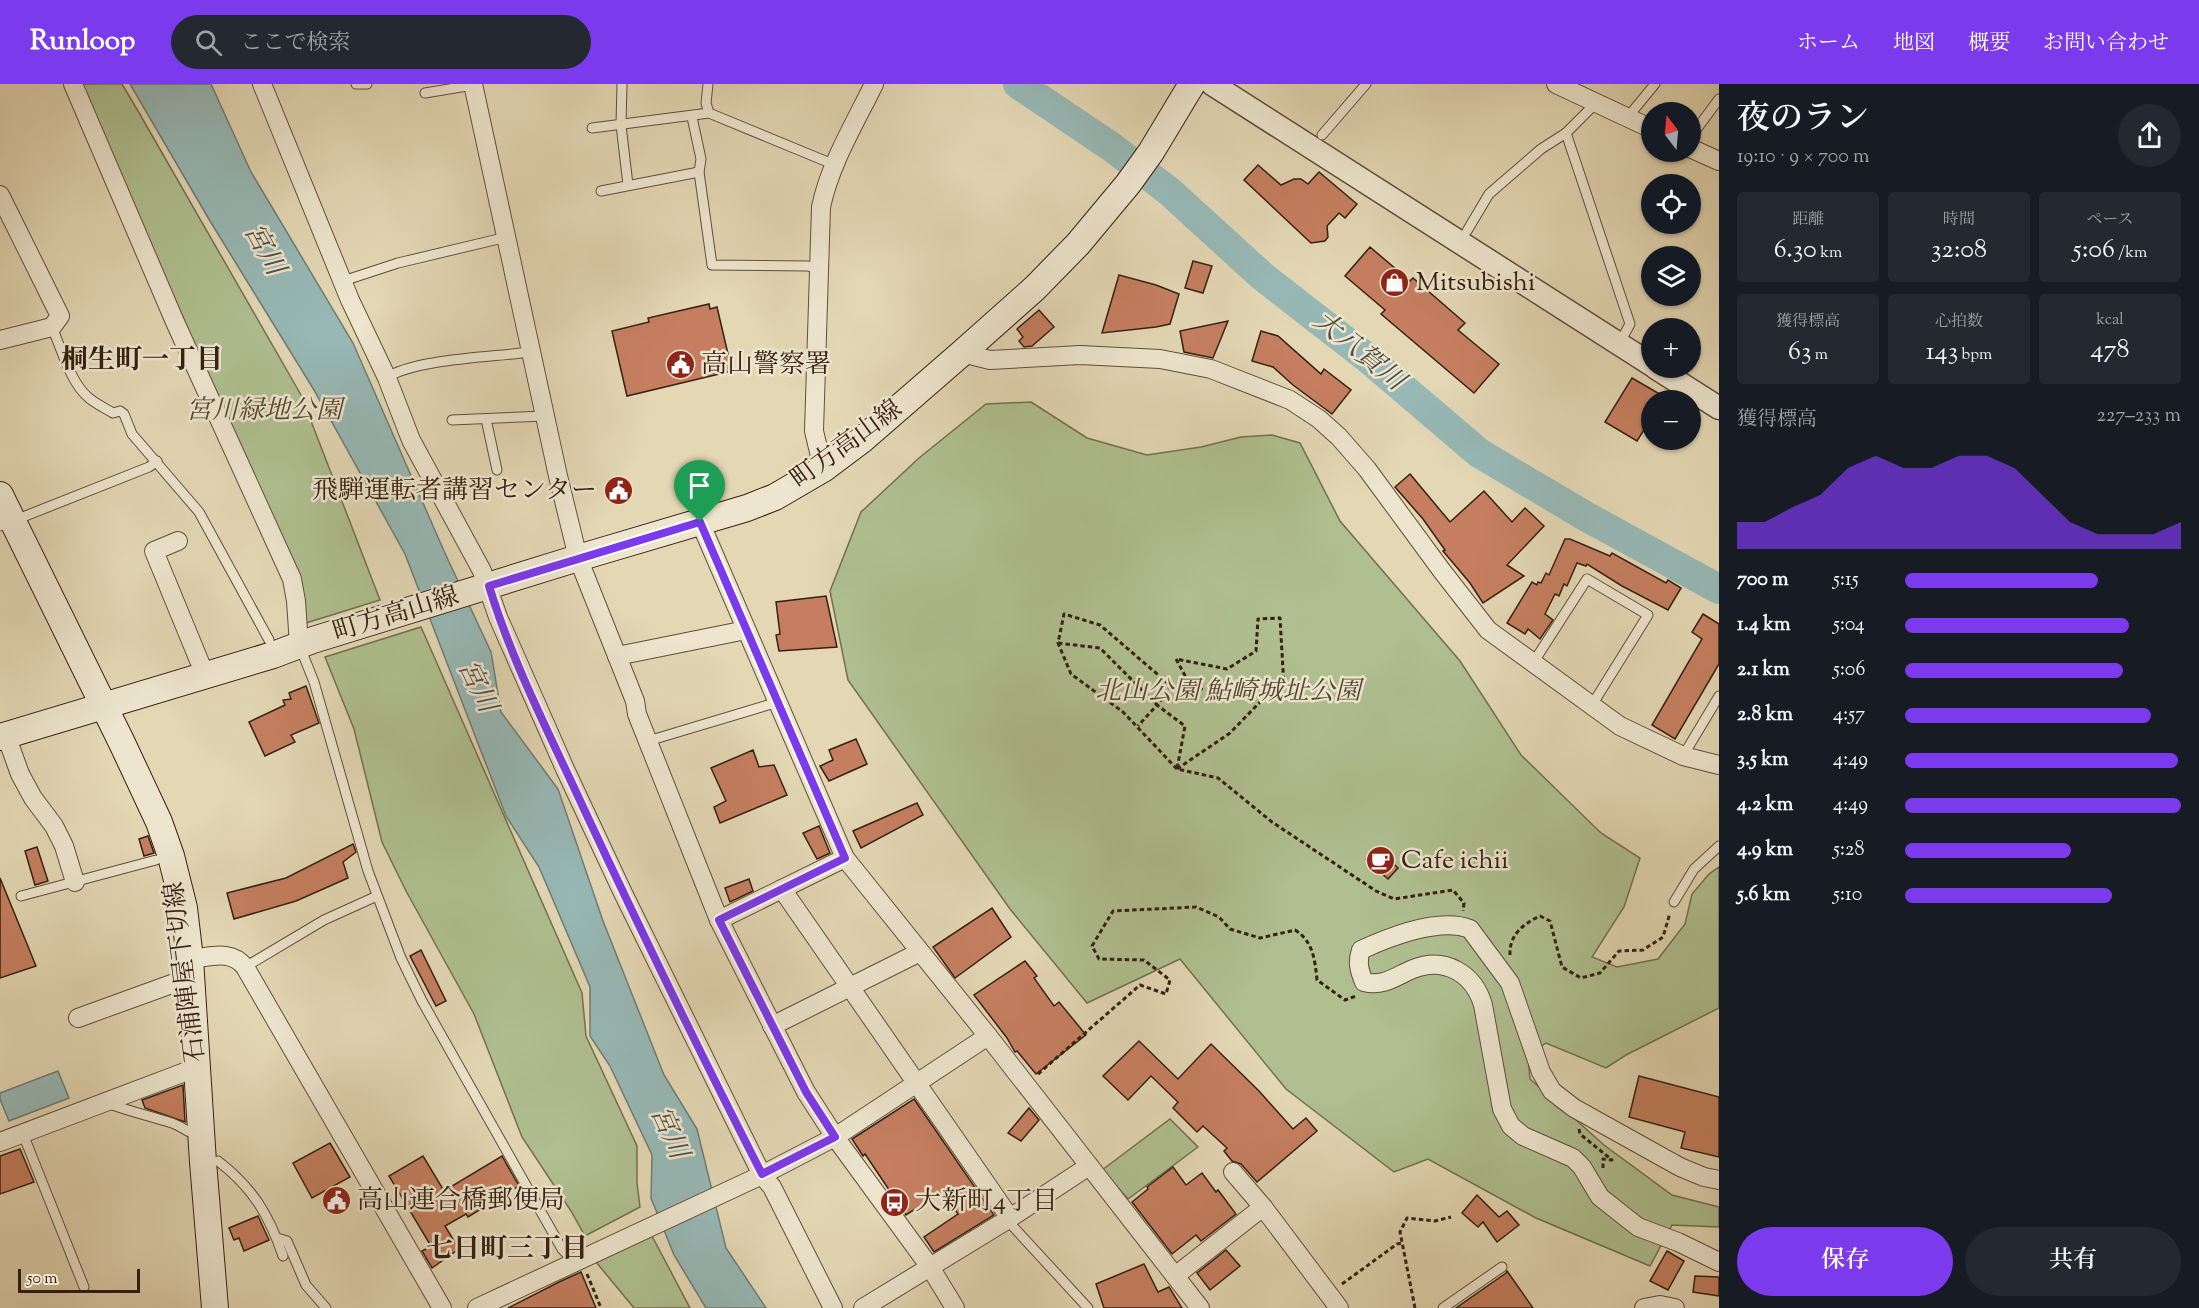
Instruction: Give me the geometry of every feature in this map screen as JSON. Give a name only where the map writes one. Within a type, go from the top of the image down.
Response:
[{"type":"main road","name":"町方高山線","points":[[3,736],[273,655],[578,558],[747,508],[775,497],[823,469],[863,439],[1035,288],[1110,207],[1164,133],[1192,84]]},
{"type":"main road","name":"石浦陣屋下切線","points":[[0,495],[7,524],[104,706],[159,822],[184,908],[191,968],[215,1308]]},
{"type":"street","points":[[73,84],[175,322],[292,579],[306,643]]},
{"type":"street","points":[[262,84],[411,440],[485,588],[609,862],[757,1177],[772,1187],[833,1308]]},
{"type":"street","points":[[823,469],[814,431],[821,207],[824,191],[835,165],[874,84]]},
{"type":"street","points":[[1212,84],[1641,358]]},
{"type":"street","points":[[1556,84],[1641,124]]},
{"type":"street","points":[[473,85],[578,558],[648,741],[719,920],[806,1092],[835,1137],[930,1267],[955,1308]]},
{"type":"street","points":[[1701,153],[1719,161]]},
{"type":"street","points":[[0,195],[60,316],[52,327],[0,340]]},
{"type":"street","points":[[962,353],[999,361],[1080,355],[1160,359],[1211,369],[1290,400],[1305,409],[1339,437],[1367,469],[1488,630],[1620,726],[1683,756],[1719,765]]},
{"type":"street","points":[[1672,378],[1719,408]]},
{"type":"street","points":[[700,522],[845,858],[988,1036],[1200,1308]]},
{"type":"street","points":[[178,541],[154,551],[205,675]]},
{"type":"street","points":[[617,656],[746,630]]},
{"type":"street","points":[[3,736],[33,798],[54,826],[64,846],[75,882]]},
{"type":"street","points":[[719,920],[845,858]]},
{"type":"street","points":[[782,889],[1008,1219]]},
{"type":"street","points":[[1719,1180],[1704,1177],[1680,1167],[1561,1100],[1546,1083],[1510,984],[1470,929],[1460,925],[1421,928],[1361,950],[1358,960],[1360,972],[1364,982],[1375,985],[1393,980],[1415,968],[1439,965],[1468,978],[1480,994],[1502,1109],[1508,1121],[1523,1136],[1573,1158],[1600,1197],[1638,1227],[1678,1242],[1719,1262]]},
{"type":"street","points":[[772,1026],[920,952]]},
{"type":"street","points":[[78,1018],[191,968],[229,955],[239,960],[442,1308]]},
{"type":"street","points":[[477,1308],[757,1177],[835,1137],[988,1036]]},
{"type":"street","points":[[0,1142],[198,1067]]},
{"type":"street","points":[[863,1308],[1089,1167]]},
{"type":"street","points":[[1233,1173],[1263,1207],[1333,1301]]},
{"type":"street","points":[[1175,1276],[1263,1207]]},
{"type":"street","points":[[1644,1308],[1660,1305],[1675,1308]]},
{"type":"lane","points":[[356,84],[367,84]]},
{"type":"lane","points":[[622,84],[621,125],[628,185]]},
{"type":"lane","points":[[708,84],[706,103],[709,113]]},
{"type":"lane","points":[[1322,135],[1366,84]]},
{"type":"lane","points":[[1627,118],[1655,84]]},
{"type":"lane","points":[[424,93],[473,85]]},
{"type":"lane","points":[[1701,123],[1719,99]]},
{"type":"lane","points":[[1467,231],[1489,194],[1541,149],[1566,133],[1596,103]]},
{"type":"lane","points":[[592,128],[692,117],[709,113],[835,165]]},
{"type":"lane","points":[[692,117],[700,159],[699,172],[712,265],[808,266],[818,269]]},
{"type":"lane","points":[[1566,133],[1630,324],[1619,344]]},
{"type":"lane","points":[[601,191],[699,172]]},
{"type":"lane","points":[[343,281],[405,261],[507,237]]},
{"type":"lane","points":[[52,327],[69,370],[79,387],[88,397],[113,413],[122,412],[132,434],[199,512],[269,640]]},
{"type":"lane","points":[[387,378],[395,372],[423,366],[531,350]]},
{"type":"lane","points":[[452,420],[545,416]]},
{"type":"lane","points":[[486,419],[497,470]]},
{"type":"lane","points":[[7,524],[157,461]]},
{"type":"lane","points":[[1533,663],[1587,579],[1648,615],[1592,705]]},
{"type":"lane","points":[[306,643],[314,682],[365,862],[401,958],[422,1001],[562,1249],[581,1260]]},
{"type":"lane","points":[[1683,756],[1719,696]]},
{"type":"lane","points":[[648,741],[778,702]]},
{"type":"lane","points":[[1674,902],[1694,868],[1719,846]]},
{"type":"lane","points":[[21,896],[156,860]]},
{"type":"lane","points":[[245,968],[324,920],[377,896]]},
{"type":"lane","points":[[104,1103],[175,1123],[190,1133],[202,1136]]},
{"type":"lane","points":[[23,1134],[84,1287]]},
{"type":"lane","points":[[218,1161],[236,1175],[252,1193],[265,1212],[283,1256]]},
{"type":"lane","points":[[1008,1219],[1088,1308]]},
{"type":"lane","points":[[277,1238],[287,1241],[306,1285],[326,1308]]},
{"type":"lane","points":[[1443,1308],[1502,1267]]},
{"type":"path","points":[[1177,769],[1230,733],[1263,699],[1284,687],[1280,618],[1257,619],[1256,651],[1227,669],[1176,659],[1188,681],[1203,690],[1184,697],[1100,625],[1065,614],[1059,643],[1071,675],[1123,712],[1177,769],[1218,778],[1272,822],[1376,891],[1394,899],[1454,890],[1464,903],[1460,925]]},
{"type":"path","points":[[1059,643],[1100,648],[1157,705],[1185,726],[1177,769]]},
{"type":"path","points":[[1138,727],[1172,687]]},
{"type":"path","points":[[1510,984],[1510,943],[1526,922],[1540,916],[1550,921],[1562,967],[1581,978],[1600,973],[1619,951],[1643,950],[1663,937],[1674,902]]},
{"type":"path","points":[[1026,1085],[1140,985],[1167,994],[1170,980],[1144,960],[1099,959],[1092,946],[1113,911],[1196,907],[1219,917],[1230,929],[1260,938],[1295,930],[1306,937],[1315,958],[1317,980],[1345,1000],[1375,985]]},
{"type":"path","points":[[1574,1108],[1580,1134],[1612,1160],[1603,1159],[1604,1170],[1591,1181]]},
{"type":"path","points":[[1415,1308],[1400,1232],[1407,1218],[1435,1221],[1451,1216]]},
{"type":"path","points":[[1333,1301],[1397,1244],[1402,1243]]},
{"type":"path","points":[[581,1260],[601,1308]]},
{"type":"green space","name":"宮川緑地公園","points":[[79,84],[122,84],[138,111],[301,395],[380,600],[306,623]]},
{"type":"green space","name":"北山公園 鮎崎城址公園","points":[[1031,402],[1087,438],[1147,455],[1201,447],[1241,437],[1272,435],[1300,443],[1340,521],[1460,661],[1521,755],[1601,833],[1640,858],[1624,907],[1592,957],[1617,967],[1658,959],[1685,924],[1692,894],[1709,874],[1719,867],[1719,1008],[1626,1055],[1606,1068],[1546,1043],[1528,1056],[1530,1079],[1604,1145],[1672,1195],[1719,1207],[1719,1227],[1672,1225],[1650,1266],[1536,1218],[1428,1159],[1394,1172],[1286,1089],[1180,959],[1087,1003],[1010,909],[848,680],[830,591],[861,512],[919,458],[986,404]]},
{"type":"green space","points":[[421,627],[582,993],[586,1036],[637,1146],[637,1183],[640,1207],[585,1236],[522,1137],[474,1014],[406,891],[382,842],[354,729],[325,657]]},
{"type":"green space","points":[[1170,1119],[1198,1147],[1128,1199],[1102,1170]]},
{"type":"green space","points":[[652,1236],[690,1308],[634,1308],[596,1262]]},
{"type":"water","name":"宮川","points":[[130,84],[211,84],[251,172],[353,343],[491,652],[501,712],[558,789],[603,921],[664,1075],[697,1129],[726,1248],[766,1308],[706,1308],[674,1255],[651,1198],[652,1155],[610,1066],[590,1036],[590,987],[539,867],[506,816],[405,554],[314,390],[210,221]]},
{"type":"water","points":[[58,1071],[69,1098],[9,1121],[0,1099],[0,1093]]},
{"type":"building","points":[[1258,165],[1281,185],[1294,179],[1301,179],[1308,184],[1319,172],[1357,204],[1345,218],[1339,213],[1327,226],[1328,237],[1325,241],[1311,243],[1244,180]]},
{"type":"building","points":[[1370,247],[1410,281],[1413,278],[1465,323],[1458,330],[1499,364],[1474,393],[1381,314],[1385,310],[1345,276]]},
{"type":"building","points":[[1193,261],[1212,266],[1203,293],[1185,288]]},
{"type":"building","points":[[1119,275],[1179,294],[1170,324],[1102,333]]},
{"type":"building","points":[[709,304],[710,309],[717,307],[732,371],[627,396],[612,331],[649,322],[648,318]]},
{"type":"building","points":[[1039,310],[1054,327],[1032,346],[1024,347],[1019,341],[1023,337],[1017,329]]},
{"type":"building","points":[[1228,321],[1213,358],[1184,352],[1180,331]]},
{"type":"building","points":[[1261,331],[1278,336],[1321,374],[1324,369],[1351,390],[1332,414],[1273,367],[1252,361]]},
{"type":"building","points":[[1632,378],[1653,390],[1641,390],[1641,435],[1637,441],[1605,422]]},
{"type":"building","points":[[1410,474],[1450,522],[1484,491],[1512,522],[1525,508],[1544,526],[1507,565],[1524,576],[1483,603],[1470,583],[1443,551],[1445,550],[1423,519],[1395,487]]},
{"type":"building","points":[[1565,539],[1610,556],[1612,553],[1666,583],[1668,580],[1681,588],[1668,610],[1622,586],[1587,564],[1586,566],[1577,563],[1567,586],[1564,584],[1559,596],[1555,594],[1545,614],[1553,620],[1540,639],[1528,629],[1525,634],[1507,623],[1532,582],[1537,585],[1538,582],[1541,583],[1546,573],[1549,575]]},
{"type":"building","points":[[826,596],[837,647],[779,651],[776,635],[780,634],[776,602]]},
{"type":"building","points":[[1703,614],[1719,624],[1719,664],[1675,739],[1652,725],[1702,639],[1692,632]]},
{"type":"building","points":[[306,686],[319,723],[291,735],[295,742],[265,756],[249,722],[285,705],[283,700],[291,699],[289,693]]},
{"type":"building","points":[[856,739],[867,764],[829,781],[820,766],[833,760],[829,750]]},
{"type":"building","points":[[753,750],[759,767],[774,765],[787,795],[720,823],[714,807],[726,801],[711,768]]},
{"type":"building","points":[[917,803],[923,815],[861,848],[853,831]]},
{"type":"building","points":[[819,826],[830,853],[817,859],[803,833]]},
{"type":"building","points":[[148,836],[154,853],[144,856],[139,839]]},
{"type":"building","points":[[353,844],[356,852],[343,862],[348,878],[296,901],[234,919],[227,893],[286,878]]},
{"type":"building","points":[[37,847],[48,881],[35,885],[25,851]]},
{"type":"building","points":[[1377,848],[1398,868],[1388,879],[1366,859]]},
{"type":"building","points":[[0,878],[36,966],[0,978]]},
{"type":"building","points":[[749,879],[753,891],[730,902],[725,888]]},
{"type":"building","points":[[992,908],[1011,937],[955,978],[933,947]]},
{"type":"building","points":[[421,950],[446,1001],[436,1006],[410,956]]},
{"type":"building","points":[[1025,961],[1037,976],[1034,978],[1054,1006],[1059,1002],[1086,1035],[1036,1074],[1017,1051],[1015,1052],[974,995]]},
{"type":"building","points":[[1139,1041],[1178,1079],[1211,1044],[1259,1091],[1293,1129],[1306,1118],[1317,1131],[1257,1182],[1241,1164],[1232,1161],[1224,1151],[1227,1148],[1203,1126],[1197,1132],[1173,1108],[1178,1102],[1151,1076],[1128,1100],[1103,1076]]},
{"type":"building","points":[[1639,1076],[1719,1097],[1719,1157],[1681,1148],[1685,1132],[1629,1117]]},
{"type":"building","points":[[183,1085],[185,1122],[145,1108],[142,1100]]},
{"type":"building","points":[[914,1099],[994,1215],[934,1252],[924,1237],[958,1214],[943,1191],[906,1215],[865,1154],[863,1156],[852,1139]]},
{"type":"building","points":[[1029,1108],[1039,1120],[1021,1141],[1008,1133]]},
{"type":"building","points":[[330,1143],[350,1177],[312,1198],[293,1163]]},
{"type":"building","points":[[20,1149],[34,1182],[0,1194],[0,1156]]},
{"type":"building","points":[[423,1156],[444,1191],[502,1156],[519,1186],[468,1217],[466,1214],[445,1226],[459,1249],[432,1268],[422,1251],[431,1246],[389,1176]]},
{"type":"building","points":[[1173,1167],[1186,1185],[1202,1173],[1236,1214],[1201,1241],[1196,1235],[1172,1254],[1132,1202]]},
{"type":"building","points":[[1477,1195],[1499,1217],[1507,1211],[1519,1225],[1497,1242],[1483,1222],[1478,1227],[1462,1213]]},
{"type":"building","points":[[258,1216],[269,1240],[244,1251],[239,1238],[234,1240],[229,1228]]},
{"type":"building","points":[[1226,1250],[1240,1266],[1210,1290],[1197,1273]]},
{"type":"building","points":[[1667,1251],[1684,1261],[1668,1290],[1650,1281]]},
{"type":"building","points":[[1144,1264],[1158,1292],[1169,1287],[1182,1308],[1104,1308],[1096,1284]]},
{"type":"building","points":[[1507,1271],[1533,1308],[1456,1308],[1506,1273]]},
{"type":"building","points":[[581,1272],[596,1308],[508,1308],[559,1282]]},
{"type":"building","points":[[1695,1276],[1719,1277],[1719,1296],[1693,1292]]},
{"type":"waterway","name":"大八賀川","points":[[1018,84],[1113,148],[1170,192],[1262,276],[1370,360],[1479,453],[1587,517],[1719,589]]},
{"type":"place","name":"Mitsubishi","points":[[1395,283]]},
{"type":"place","name":"高山警察署","points":[[680,365]]},
{"type":"place","name":"飛騨運転者講習センター","points":[[618,491]]},
{"type":"place","name":"Cafe ichii","points":[[1380,861]]},
{"type":"place","name":"高山連合橋郵便局","points":[[336,1201]]},
{"type":"place","name":"大新町4丁目","points":[[894,1202]]},
{"type":"district","name":"桐生町一丁目","points":[[142,361]]},
{"type":"district","name":"七日町三丁目","points":[[507,1250]]},
{"type":"route","points":[[700,522],[845,858],[719,920],[806,1092],[835,1137],[762,1174],[623,892],[498,617],[489,586],[700,522]]}]
